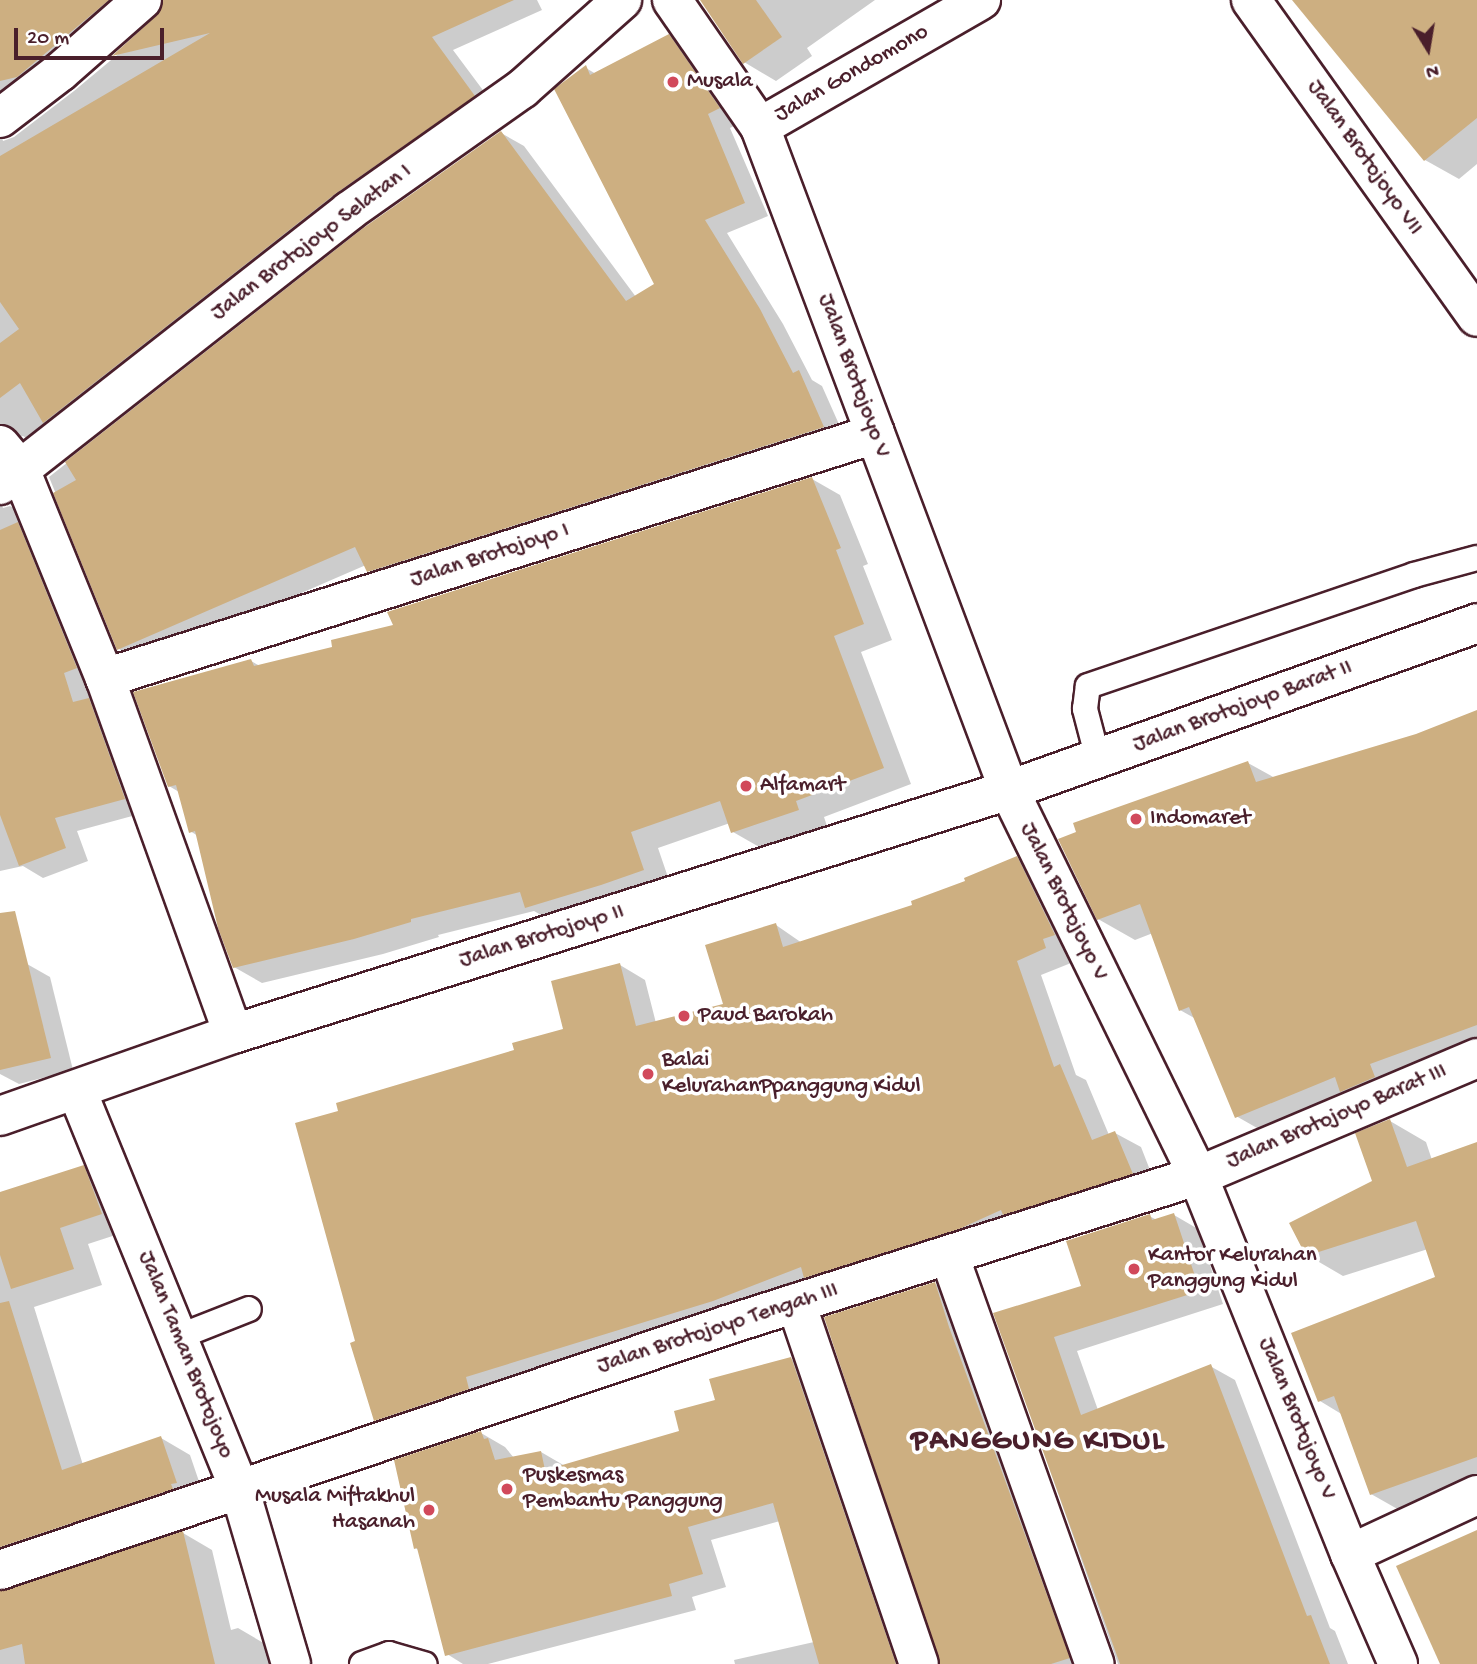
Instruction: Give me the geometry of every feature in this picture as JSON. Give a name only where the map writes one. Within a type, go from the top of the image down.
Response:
[{"type":"street","points":[[0,118],[60,72],[142,0]]},
{"type":"street","name":"Jalan Brotojoyo Selatan I","points":[[7,466],[349,211],[522,89],[622,0]]},
{"type":"street","name":"Jalan Brotojoyo V","points":[[672,0],[760,127],[1009,790],[1198,1176],[1350,1554],[1398,1664]]},
{"type":"street","name":"Jalan Gondomono","points":[[760,127],[981,0]]},
{"type":"street","name":"Jalan Brotojoyo VII","points":[[1251,0],[1477,317]]},
{"type":"street","name":"Jalan Brotojoyo I","points":[[105,678],[874,433]]},
{"type":"street","points":[[7,466],[105,678],[233,1034]]},
{"type":"street","name":"Jalan Brotojoyo Barat II","points":[[1009,790],[1477,623]]},
{"type":"street","name":"Jalan Brotojoyo II","points":[[0,1116],[233,1034],[1009,790]]},
{"type":"street","name":"Jalan Brotojoyo Barat III","points":[[1198,1176],[1477,1058]]},
{"type":"street","name":"Jalan Taman Brotojoyo","points":[[77,1091],[239,1487],[291,1664]]},
{"type":"street","name":"Jalan Brotojoyo Tengah III","points":[[0,1570],[239,1487],[796,1303],[1198,1176]]},
{"type":"street","points":[[949,1255],[1095,1664]]},
{"type":"street","points":[[796,1303],[919,1664]]},
{"type":"street","points":[[1350,1554],[1477,1495]]},
{"type":"lane","points":[[1098,759],[1085,709],[1088,686],[1415,575],[1477,558]]},
{"type":"lane","points":[[178,1337],[249,1309]]},
{"type":"lane","points":[[362,1664],[389,1654],[425,1664]]},
{"type":"building","points":[[0,0],[109,0],[17,77],[0,81]]},
{"type":"building","points":[[163,0],[514,0],[432,37],[475,96],[335,194],[43,423],[20,383],[0,398],[0,343],[19,329],[0,302],[0,156],[210,33],[112,56],[156,16]]},
{"type":"building","points":[[700,0],[756,0],[782,37],[743,64]]},
{"type":"building","points":[[1292,0],[1477,0],[1477,118],[1424,161]]},
{"type":"building","points":[[669,34],[720,108],[708,114],[745,203],[705,220],[760,309],[793,373],[799,370],[824,427],[367,572],[355,547],[117,650],[53,493],[76,480],[65,462],[362,229],[501,131],[626,301],[654,284],[554,89],[586,65],[590,75]]},
{"type":"building","points":[[812,477],[841,548],[836,550],[864,624],[834,636],[884,768],[796,801],[799,810],[731,833],[720,801],[631,832],[644,870],[601,885],[525,908],[520,892],[411,919],[411,922],[354,939],[233,968],[218,928],[195,831],[189,833],[176,785],[168,787],[133,692],[251,659],[254,666],[332,647],[331,640],[393,625],[387,612]]},
{"type":"building","points":[[18,522],[77,668],[64,673],[73,702],[89,698],[125,799],[55,818],[66,848],[19,866],[0,815],[0,530]]},
{"type":"building","points":[[1477,710],[1477,1025],[1370,1064],[1375,1077],[1340,1092],[1335,1077],[1235,1118],[1189,1007],[1179,1011],[1140,904],[1097,920],[1058,839],[1076,832],[1073,823],[1248,761],[1256,782],[1416,734]]},
{"type":"building","points":[[1017,856],[1055,935],[1043,939],[1046,948],[1017,961],[1054,1067],[1060,1064],[1092,1140],[1115,1131],[1133,1174],[1003,1215],[1001,1210],[959,1229],[804,1278],[801,1267],[713,1301],[466,1377],[469,1389],[374,1421],[350,1343],[355,1341],[295,1123],[338,1111],[336,1103],[514,1050],[512,1043],[563,1029],[551,981],[620,963],[636,1026],[723,1004],[705,945],[776,923],[783,947],[912,905],[911,901],[965,881],[964,878]]},
{"type":"building","points":[[15,911],[51,1058],[0,1070],[0,913]]},
{"type":"building","points":[[1390,1119],[1407,1167],[1477,1142],[1477,1457],[1370,1495],[1334,1396],[1318,1402],[1291,1333],[1435,1277],[1416,1221],[1306,1256],[1289,1223],[1372,1181],[1355,1133]]},
{"type":"building","points":[[84,1165],[102,1214],[60,1228],[74,1269],[11,1289],[0,1255],[0,1192]]},
{"type":"building","points":[[1174,1213],[1200,1291],[1054,1337],[1081,1415],[1211,1364],[1307,1616],[1311,1615],[1330,1664],[1120,1664],[993,1313],[1081,1286],[1066,1241],[1150,1214],[1152,1220]]},
{"type":"building","points":[[935,1282],[1070,1658],[1051,1664],[940,1664],[824,1317]]},
{"type":"building","points":[[9,1301],[62,1470],[161,1436],[177,1483],[171,1484],[173,1489],[0,1547],[0,1303]]},
{"type":"building","points":[[791,1357],[896,1664],[819,1664],[773,1503],[688,1527],[703,1574],[669,1584],[672,1596],[445,1656],[417,1548],[414,1549],[394,1460],[481,1431],[484,1439],[488,1438],[495,1460],[541,1451],[545,1470],[679,1431],[674,1411],[715,1400],[709,1379]]},
{"type":"building","points":[[1477,1530],[1477,1664],[1440,1664],[1396,1566]]},
{"type":"building","points":[[183,1531],[215,1664],[25,1664],[22,1644],[0,1650],[0,1591]]},
{"type":"place","name":"Musala","points":[[673,82]]},
{"type":"place","name":"Alfamart","points":[[746,786]]},
{"type":"place","name":"Indomaret","points":[[1136,819]]},
{"type":"place","name":"Paud Barokah","points":[[684,1016]]},
{"type":"place","name":"Balai KelurahanPpanggung Kidul","points":[[648,1074]]},
{"type":"place","name":"Kantor Kelurahan Panggung Kidul","points":[[1134,1269]]},
{"type":"place","name":"Puskesmas Pembantu Panggung","points":[[507,1489]]},
{"type":"place","name":"Musala Miftakhul Hasanah","points":[[429,1510]]},
{"type":"district","name":"PANGGUNG KIDUL","points":[[1038,1443]]}]
